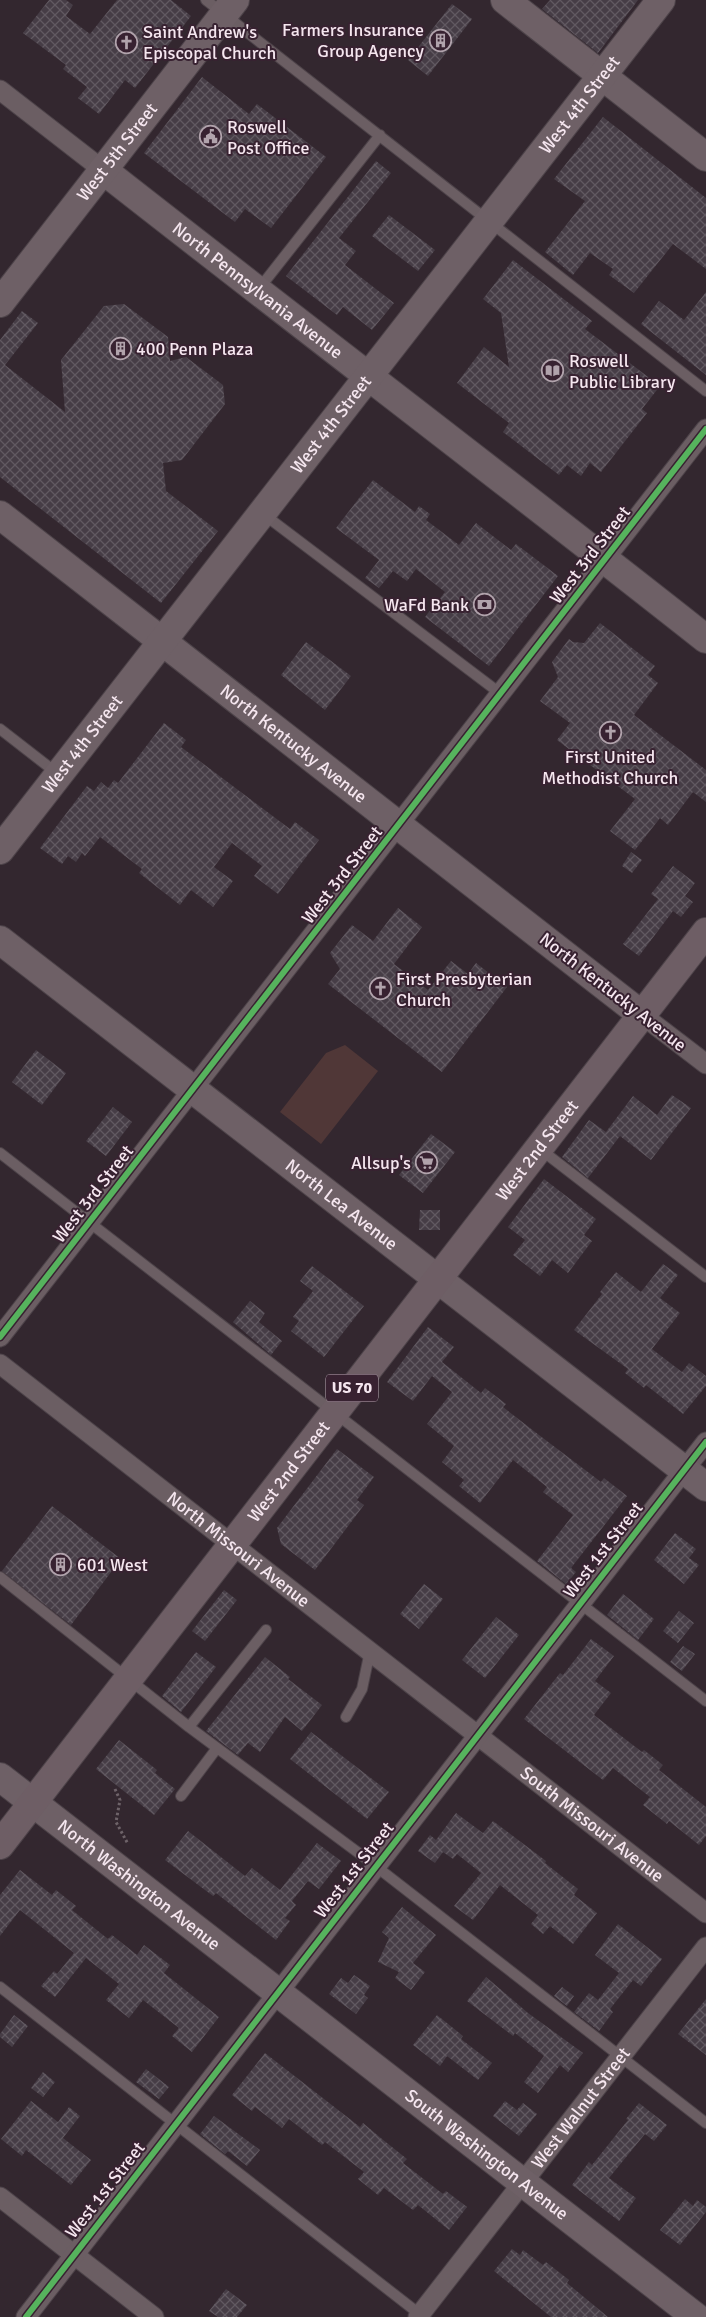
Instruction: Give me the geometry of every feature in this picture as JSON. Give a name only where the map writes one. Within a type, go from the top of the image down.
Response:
[{"type":"main road","name":"West 2nd Street","points":[[0,1845],[706,932]]},
{"type":"street","points":[[505,0],[706,157]]},
{"type":"street","name":"West 4th Street","points":[[0,850],[661,0]]},
{"type":"street","name":"West 5th Street","points":[[0,303],[103,170],[222,5]]},
{"type":"street","name":"North Pennsylvania Avenue","points":[[0,90],[706,639]]},
{"type":"street","name":"West 3rd Street","points":[[0,1338],[706,430]]},
{"type":"street","name":"North Kentucky Avenue","points":[[0,515],[706,1064]]},
{"type":"street","name":"North Lea Avenue","points":[[0,940],[436,1280],[706,1487]]},
{"type":"street","name":"North Missouri Avenue","points":[[0,1364],[478,1735]]},
{"type":"street","name":"West 1st Street","points":[[26,2317],[706,1442]]},
{"type":"street","name":"South Missouri Avenue","points":[[478,1735],[706,1912]]},
{"type":"street","name":"North Washington Avenue","points":[[0,1777],[278,1993]]},
{"type":"street","name":"West Walnut Street","points":[[420,2316],[706,1947]]},
{"type":"street","name":"South Washington Avenue","points":[[278,1993],[696,2317]]},
{"type":"street","points":[[0,2197],[154,2317]]},
{"type":"lane","points":[[222,5],[380,135],[706,390]]},
{"type":"lane","points":[[257,291],[380,135]]},
{"type":"lane","points":[[261,513],[501,694]]},
{"type":"lane","points":[[0,729],[58,774]]},
{"type":"lane","points":[[538,1148],[706,1277]]},
{"type":"lane","points":[[0,1153],[706,1700]]},
{"type":"lane","points":[[0,1577],[189,1727],[376,1867],[706,2123]]},
{"type":"lane","points":[[189,1727],[266,1630]]},
{"type":"lane","points":[[346,1716],[362,1689],[370,1651]]},
{"type":"lane","points":[[181,1796],[217,1748]]},
{"type":"lane","points":[[0,1987],[420,2316]]},
{"type":"path","points":[[115,1789],[120,1800],[116,1822],[128,1844]]},
{"type":"shaded area","points":[[345,1045],[378,1071],[321,1144],[280,1112],[326,1053]]},
{"type":"building","name":"Saint Andrew's Episcopal Church","points":[[49,0],[66,0],[73,5],[66,16],[90,34],[117,0],[171,0],[191,16],[135,88],[125,80],[99,114],[78,98],[87,87],[63,69],[66,65],[23,33]]},
{"type":"building","points":[[550,0],[638,0],[598,53],[542,9]]},
{"type":"building","name":"Farmers Insurance Group Agency","points":[[452,4],[472,19],[428,76],[408,60]]},
{"type":"building","name":"Roswell Post Office","points":[[202,77],[249,114],[257,104],[326,157],[271,228],[245,209],[235,222],[144,153]]},
{"type":"building","points":[[603,117],[706,198],[706,269],[673,244],[634,293],[609,275],[613,269],[590,253],[573,275],[545,252],[585,201],[554,179]]},
{"type":"building","points":[[376,161],[391,173],[339,238],[356,251],[345,265],[394,303],[372,330],[343,307],[337,315],[286,276]]},
{"type":"building","points":[[389,215],[435,250],[418,271],[372,236]]},
{"type":"building","name":"Roswell Public Library","points":[[513,260],[592,321],[585,329],[660,386],[642,409],[647,413],[601,472],[590,463],[581,476],[567,465],[559,475],[503,432],[509,423],[457,383],[484,347],[509,367],[501,313],[483,299]]},
{"type":"building","points":[[706,292],[706,375],[641,324],[659,301],[684,320]]},
{"type":"building","points":[[124,304],[168,337],[170,361],[186,357],[223,385],[225,404],[182,460],[163,463],[166,491],[218,531],[161,603],[0,477],[0,340],[22,311],[38,323],[5,365],[65,412],[61,360],[104,306]]},
{"type":"building","name":"WaFd Bank","points":[[373,480],[415,512],[419,506],[430,514],[426,520],[459,545],[476,523],[511,550],[516,544],[558,576],[489,666],[425,617],[445,592],[416,569],[407,581],[393,571],[379,588],[365,578],[379,560],[336,528]]},
{"type":"building","name":"First United Methodist Church","points":[[600,623],[655,666],[648,675],[658,683],[634,715],[706,770],[706,802],[693,792],[668,825],[660,818],[635,850],[610,831],[635,799],[557,740],[570,723],[540,701],[558,677],[552,662],[569,639],[573,642],[584,643]]},
{"type":"building","points":[[306,642],[351,676],[325,710],[281,675]]},
{"type":"building","points":[[164,723],[186,740],[181,747],[290,829],[295,822],[319,840],[278,894],[254,876],[262,866],[232,843],[214,867],[233,881],[213,907],[191,890],[180,905],[139,873],[142,869],[100,837],[85,856],[82,853],[76,862],[68,856],[62,864],[40,848],[87,786],[94,791],[101,782],[108,788],[114,780],[118,783]]},
{"type":"building","points":[[631,852],[642,860],[632,873],[622,866]]},
{"type":"building","points":[[673,866],[695,883],[685,896],[693,902],[681,917],[673,911],[639,956],[623,944],[658,899],[651,894]]},
{"type":"building","name":"First Presbyterian Church","points":[[398,908],[422,927],[394,964],[428,990],[451,961],[468,974],[476,963],[507,987],[442,1072],[328,984],[340,969],[330,953],[352,925],[373,941]]},
{"type":"building","points":[[36,1050],[66,1073],[42,1105],[12,1082]]},
{"type":"building","points":[[672,1095],[691,1108],[651,1160],[620,1136],[588,1178],[562,1157],[589,1120],[606,1132],[633,1096],[657,1115]]},
{"type":"building","points":[[113,1107],[132,1122],[106,1156],[86,1141]]},
{"type":"building","name":"Allsup's","points":[[431,1134],[455,1152],[423,1193],[399,1175]]},
{"type":"building","points":[[544,1179],[596,1219],[584,1235],[592,1241],[568,1273],[552,1260],[540,1276],[513,1255],[525,1240],[508,1227]]},
{"type":"building","points":[[420,1210],[440,1210],[440,1230],[419,1230]]},
{"type":"building","points":[[663,1264],[678,1275],[660,1298],[680,1313],[652,1349],[682,1372],[689,1363],[706,1376],[706,1386],[683,1414],[646,1385],[644,1388],[625,1373],[628,1369],[574,1330],[602,1294],[600,1292],[616,1272],[641,1292]]},
{"type":"building","points":[[312,1266],[364,1306],[324,1357],[291,1331],[299,1321],[293,1317],[313,1291],[300,1281]]},
{"type":"building","points":[[250,1301],[265,1313],[259,1322],[282,1341],[271,1355],[233,1322]]},
{"type":"building","points":[[428,1327],[454,1347],[442,1362],[481,1393],[485,1388],[506,1404],[503,1407],[539,1435],[601,1482],[604,1478],[627,1496],[571,1568],[576,1572],[566,1584],[537,1561],[573,1515],[543,1492],[547,1487],[513,1460],[480,1503],[459,1486],[464,1480],[442,1462],[454,1446],[427,1424],[452,1392],[432,1376],[413,1401],[387,1382]]},
{"type":"building","points":[[337,1449],[374,1477],[357,1500],[364,1505],[315,1570],[281,1544],[277,1528]]},
{"type":"building","name":"601 West","points":[[52,1506],[121,1559],[71,1625],[2,1571]]},
{"type":"building","points":[[675,1533],[696,1549],[689,1558],[699,1565],[684,1584],[654,1560]]},
{"type":"building","points":[[424,1584],[443,1599],[419,1629],[400,1614]]},
{"type":"building","points":[[224,1590],[237,1600],[205,1641],[192,1631]]},
{"type":"building","points":[[623,1594],[654,1619],[638,1640],[607,1615]]},
{"type":"building","points":[[679,1611],[694,1623],[678,1643],[663,1631]]},
{"type":"building","points":[[496,1617],[519,1635],[485,1678],[462,1660]]},
{"type":"building","points":[[591,1639],[614,1656],[595,1681],[611,1693],[594,1715],[642,1752],[644,1750],[663,1765],[659,1770],[706,1807],[706,1836],[699,1845],[669,1821],[667,1824],[643,1805],[650,1797],[613,1768],[603,1780],[524,1719],[560,1673],[563,1675]]},
{"type":"building","points":[[683,1646],[695,1654],[682,1671],[670,1662]]},
{"type":"building","points":[[196,1652],[216,1667],[181,1712],[162,1696]]},
{"type":"building","points":[[265,1657],[290,1677],[288,1679],[322,1705],[302,1731],[285,1717],[260,1752],[248,1743],[238,1755],[206,1731]]},
{"type":"building","points":[[311,1732],[389,1792],[367,1819],[290,1759]]},
{"type":"building","points":[[119,1740],[157,1770],[155,1773],[175,1789],[154,1815],[96,1769]]},
{"type":"building","points":[[456,1813],[483,1833],[493,1821],[546,1861],[545,1863],[578,1889],[574,1895],[597,1913],[573,1944],[550,1926],[543,1934],[531,1924],[538,1915],[500,1885],[473,1920],[454,1906],[481,1873],[457,1854],[453,1859],[443,1852],[435,1863],[418,1851],[430,1835],[436,1840]]},
{"type":"building","points":[[188,1831],[245,1876],[252,1868],[280,1890],[317,1843],[341,1861],[319,1889],[308,1881],[292,1901],[296,1905],[285,1918],[290,1921],[276,1940],[216,1893],[213,1896],[165,1860]]},
{"type":"building","points":[[20,1870],[52,1895],[56,1890],[76,1906],[72,1910],[108,1939],[112,1935],[137,1955],[144,1945],[170,1965],[164,1973],[219,2017],[192,2052],[172,2036],[179,2028],[143,2000],[129,2018],[106,2000],[119,1984],[86,1958],[55,1997],[41,1986],[54,1971],[57,1974],[74,1953],[20,1910],[0,1936],[0,1895]]},
{"type":"building","points":[[402,1907],[436,1935],[413,1963],[425,1972],[411,1990],[395,1978],[399,1972],[378,1962],[389,1938],[382,1932]]},
{"type":"building","points":[[618,1924],[662,1959],[641,1986],[633,1980],[610,2009],[613,2012],[599,2031],[574,2012],[589,1993],[598,2000],[619,1973],[595,1955]]},
{"type":"building","points":[[354,1975],[370,1986],[364,1995],[368,1998],[356,2014],[329,1994],[341,1978],[348,1983]]},
{"type":"building","points":[[486,1977],[528,2013],[583,2053],[568,2072],[560,2065],[538,2093],[524,2082],[544,2056],[515,2033],[513,2036],[467,2001]]},
{"type":"building","points":[[562,1987],[574,1996],[567,2006],[554,1996]]},
{"type":"building","points":[[706,1999],[706,2055],[678,2034]]},
{"type":"building","points":[[14,2015],[28,2026],[12,2047],[0,2037],[0,2034]]},
{"type":"building","points":[[437,2015],[463,2036],[461,2039],[492,2063],[478,2080],[447,2056],[440,2066],[413,2045]]},
{"type":"building","points":[[265,2053],[360,2127],[363,2123],[407,2159],[403,2163],[443,2194],[446,2191],[467,2207],[449,2230],[418,2205],[413,2210],[384,2188],[378,2195],[358,2179],[364,2172],[325,2142],[322,2145],[289,2119],[282,2128],[255,2107],[252,2111],[232,2095]]},
{"type":"building","points":[[146,2069],[169,2087],[159,2099],[136,2082]]},
{"type":"building","points":[[43,2072],[55,2082],[43,2097],[31,2088]]},
{"type":"building","points":[[31,2101],[58,2122],[69,2107],[80,2116],[63,2138],[91,2160],[71,2185],[26,2150],[22,2156],[1,2139]]},
{"type":"building","points":[[505,2101],[517,2110],[523,2103],[537,2114],[519,2136],[493,2116]]},
{"type":"building","points":[[639,2103],[667,2125],[654,2141],[645,2134],[609,2178],[636,2198],[619,2221],[572,2185],[589,2162],[592,2165],[628,2120],[626,2119]]},
{"type":"building","points":[[214,2116],[260,2150],[247,2166],[228,2151],[225,2154],[200,2134]]},
{"type":"building","points":[[685,2199],[693,2206],[697,2200],[706,2207],[706,2212],[680,2245],[660,2230]]},
{"type":"building","points":[[512,2249],[520,2255],[523,2250],[543,2265],[546,2262],[569,2280],[567,2283],[608,2317],[551,2317],[494,2271]]},
{"type":"building","points":[[226,2289],[247,2305],[237,2317],[218,2317],[209,2311]]},
{"type":"cycle path","points":[[0,1337],[706,429]]},
{"type":"cycle path","points":[[26,2317],[706,1442]]},
{"type":"place","name":"Farmers Insurance Group Agency","points":[[440,40]]},
{"type":"place","name":"Saint Andrew's Episcopal Church","points":[[127,42]]},
{"type":"place","name":"Roswell Post Office","points":[[211,137]]},
{"type":"place","name":"400 Penn Plaza","points":[[120,349]]},
{"type":"place","name":"Roswell Public Library","points":[[553,371]]},
{"type":"place","name":"WaFd Bank","points":[[485,605]]},
{"type":"place","name":"First United Methodist Church","points":[[610,732]]},
{"type":"place","name":"First Presbyterian Church","points":[[380,989]]},
{"type":"place","name":"Allsup's","points":[[427,1163]]},
{"type":"place","name":"601 West","points":[[61,1565]]}]
